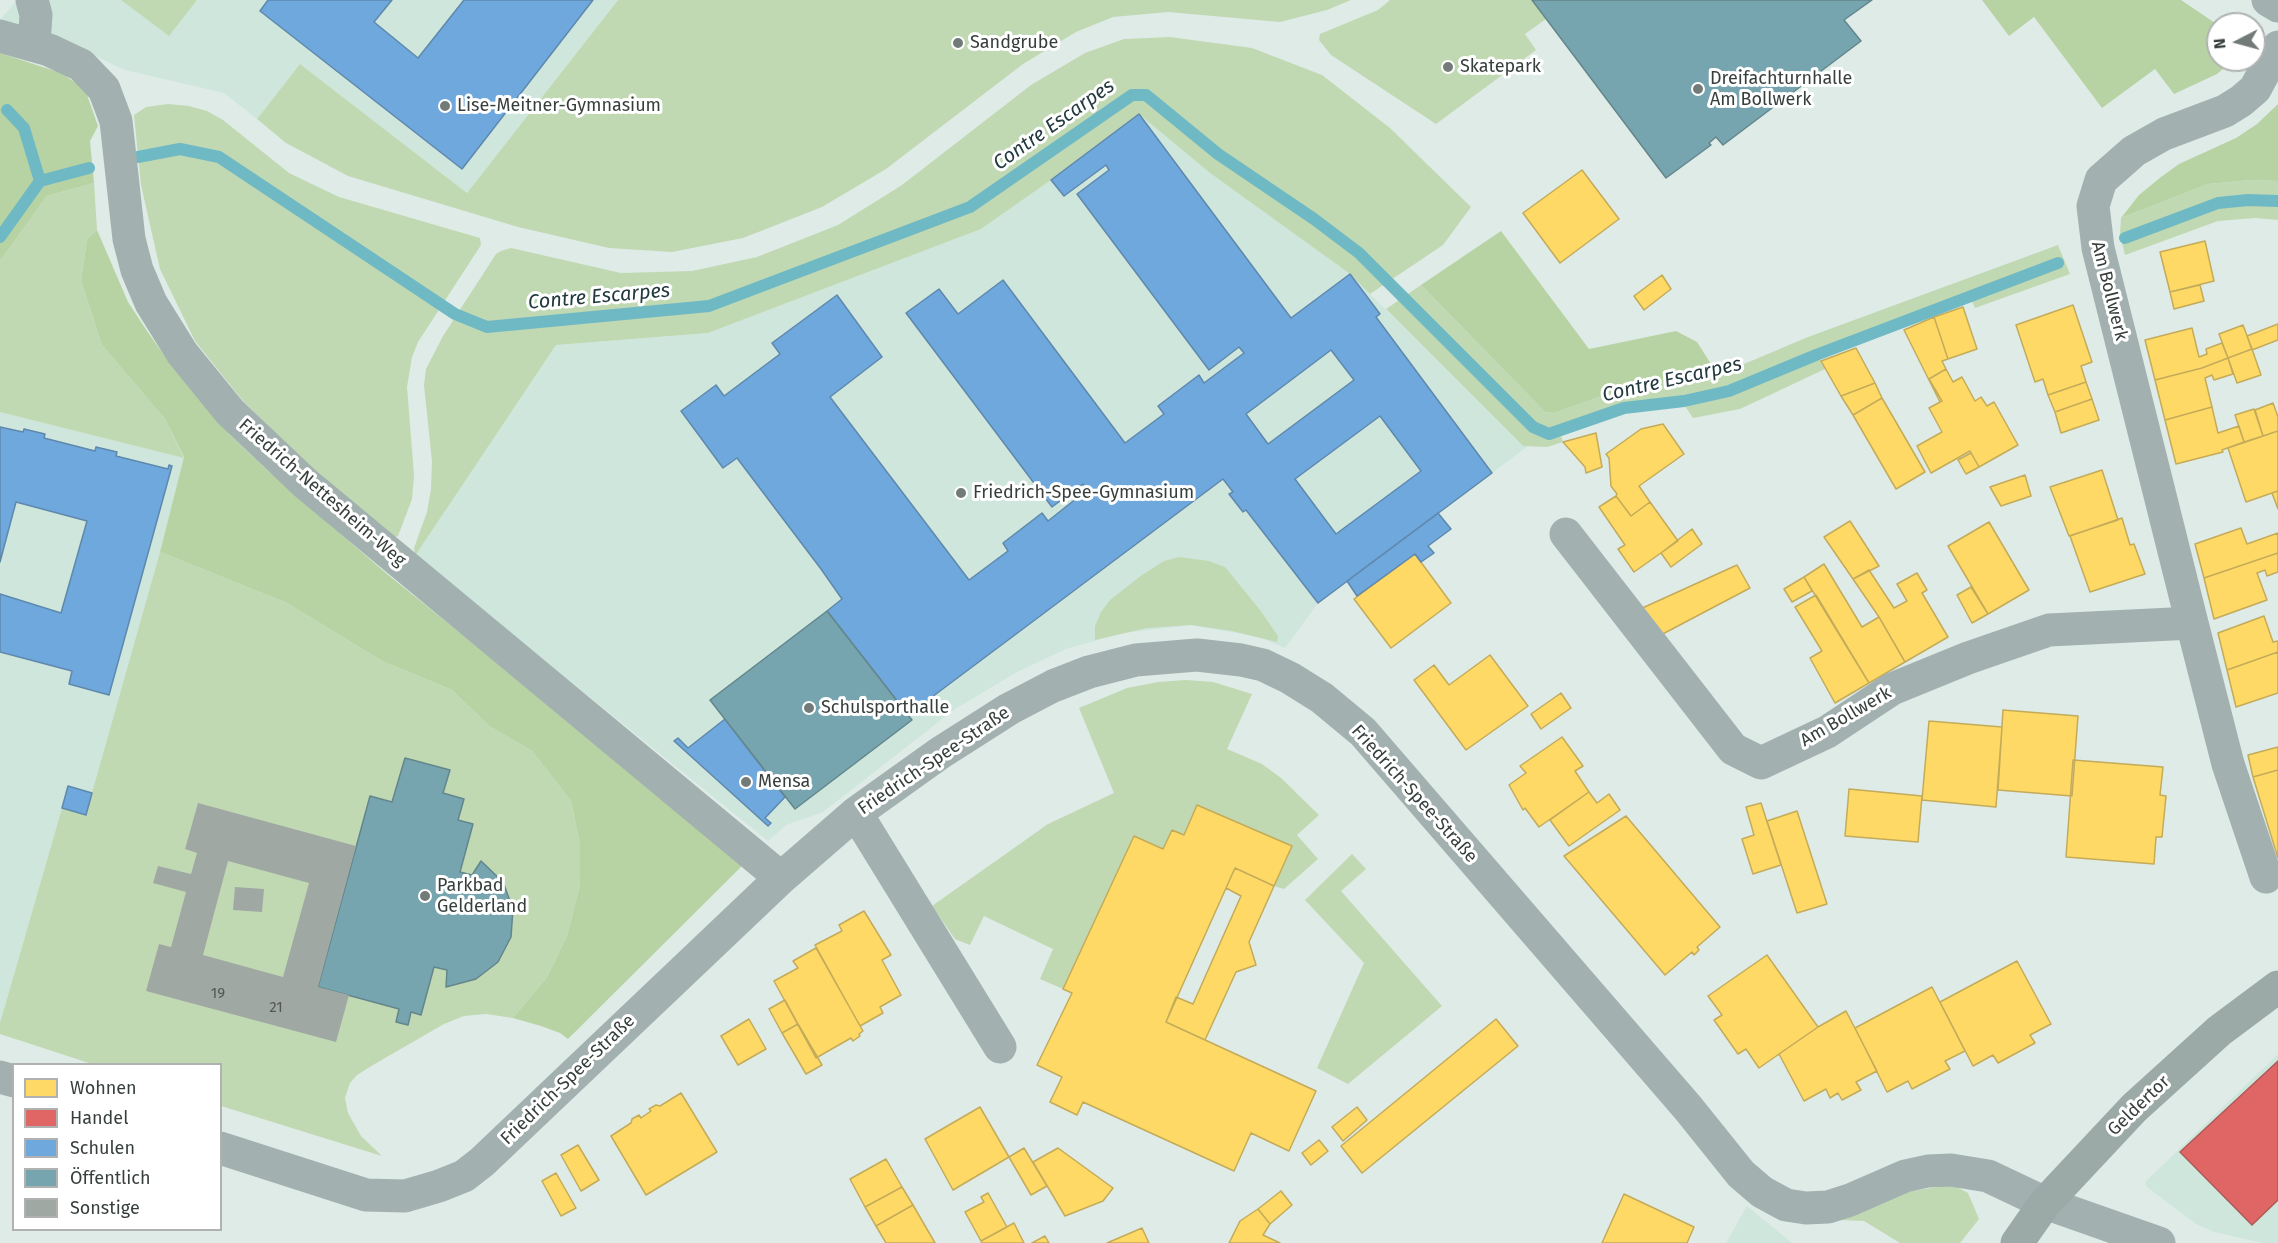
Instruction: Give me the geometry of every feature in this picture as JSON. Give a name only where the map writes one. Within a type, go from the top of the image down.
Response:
[{"type":"main road","name":"Geldertor","points":[[2017,1243],[2045,1203],[2134,1108],[2219,1031],[2278,987]]},
{"type":"street","points":[[32,0],[36,15],[33,45]]},
{"type":"street","points":[[2268,0],[2278,6]]},
{"type":"street","name":"Friedrich-Nettesheim-Weg","points":[[0,36],[33,45],[81,65],[104,89],[117,121],[129,239],[137,270],[151,303],[182,353],[230,412],[305,483],[782,878]]},
{"type":"street","name":"Am Bollwerk","points":[[2266,877],[2228,764],[2098,248],[2092,206],[2101,180],[2133,151],[2164,134],[2225,111],[2241,101],[2254,89],[2278,47]]},
{"type":"street","name":"Am Bollwerk","points":[[1566,534],[1733,749],[1761,763],[1827,732],[1892,689],[1968,658],[2049,630],[2192,623]]},
{"type":"street","name":"Friedrich-Spee-Straße","points":[[222,1149],[366,1195],[405,1196],[464,1176],[489,1156],[782,878],[856,813],[940,753],[1009,709],[1053,686],[1089,672],[1159,656],[1218,657],[1263,665],[1290,678],[1322,698],[1363,732],[1688,1108],[1742,1174],[1762,1192],[1786,1205],[1806,1208],[1827,1207],[1850,1200],[1905,1176],[1928,1171],[1950,1170],[1988,1176],[2045,1203],[2159,1243]]},
{"type":"street","points":[[856,813],[1000,1047]]},
{"type":"shaded area","name":"Lise-Meitner-Gymnasium","points":[[17,0],[618,0],[467,193],[300,64],[257,119],[224,93],[125,70],[91,54],[0,20]]},
{"type":"shaded area","name":"Friedrich-Spee-Gymnasium","points":[[1139,114],[1210,173],[1350,274],[1523,446],[1528,446],[1318,603],[1285,648],[1259,637],[1191,625],[1123,633],[1066,649],[1019,671],[955,709],[823,812],[786,825],[768,841],[415,556],[556,345],[708,333],[981,229]]},
{"type":"shaded area","points":[[0,412],[184,458],[86,815],[62,808],[0,1023]]},
{"type":"shaded area","points":[[2278,1054],[2278,1243],[2263,1243],[2214,1232],[2196,1224],[2147,1187],[2145,1182]]},
{"type":"shaded area","points":[[1747,1206],[1792,1243],[1726,1243]]},
{"type":"green space","points":[[121,0],[197,0],[169,36]]},
{"type":"green space","points":[[618,0],[1351,0],[1327,10],[1280,22],[1168,12],[1113,17],[1076,32],[1023,64],[886,169],[822,207],[743,238],[672,252],[609,248],[518,227],[348,176],[286,143],[257,119],[300,64],[467,193]]},
{"type":"green space","points":[[1390,0],[1532,0],[1546,19],[1525,34],[1536,50],[1436,124],[1331,55],[1319,40],[1320,34],[1378,10]]},
{"type":"green space","points":[[1982,0],[2181,0],[2206,17],[2206,72],[2219,72],[2174,94],[2155,69],[2102,108],[2034,17],[2009,36]]},
{"type":"green space","points":[[1170,37],[1252,48],[1322,75],[1390,128],[1471,207],[1443,245],[1370,294],[1350,274],[1210,173],[1139,114],[981,229],[708,333],[556,345],[415,556],[414,548],[427,512],[431,489],[432,461],[424,385],[426,369],[443,336],[496,254],[511,248],[621,273],[692,271],[757,257],[838,225],[902,185],[1031,85],[1085,53],[1124,39]]},
{"type":"green space","points":[[0,53],[61,73],[85,89],[98,126],[90,141],[94,183],[47,196],[0,261]]},
{"type":"green space","points":[[168,104],[207,111],[223,120],[289,173],[339,197],[480,238],[481,245],[418,342],[412,357],[407,387],[414,475],[412,499],[398,536],[392,538],[319,476],[243,401],[195,341],[160,269],[141,185],[134,115],[146,107]]},
{"type":"green space","points":[[2278,104],[2278,181],[2252,180],[2208,184],[2121,218],[2139,195],[2161,177],[2179,164],[2236,138],[2257,124]]},
{"type":"green space","points":[[2252,180],[2278,181],[2278,220],[2255,218],[2218,221],[2125,255],[2120,234],[2121,218],[2208,184]]},
{"type":"green space","points":[[94,183],[97,230],[87,239],[81,281],[102,345],[165,419],[184,458],[0,412],[0,261],[47,196]]},
{"type":"green space","points":[[97,230],[128,302],[171,365],[230,435],[387,574],[745,863],[568,1039],[560,1033],[513,1018],[547,977],[567,936],[580,885],[580,845],[571,801],[532,751],[489,726],[452,690],[382,661],[287,603],[160,552],[184,457],[165,419],[102,345],[81,281],[87,239]]},
{"type":"green space","points":[[1501,231],[1589,349],[1676,331],[1697,342],[1718,375],[1619,390],[1554,413],[1545,412],[1421,285]]},
{"type":"green space","points":[[2058,245],[2070,274],[1975,308],[1971,299],[1818,356],[1825,369],[1740,409],[1693,418],[1683,403],[1624,411],[1561,436],[1563,442],[1547,447],[1523,446],[1386,309],[1421,285],[1545,412],[1554,413],[1619,390],[1718,375],[1808,337]]},
{"type":"green space","points":[[160,552],[287,603],[382,661],[452,690],[489,726],[532,751],[571,801],[580,845],[580,885],[567,936],[547,977],[513,1018],[486,1014],[464,1016],[444,1024],[373,1065],[357,1075],[350,1083],[345,1098],[348,1113],[361,1136],[382,1156],[222,1106],[222,1063],[89,1063],[0,1034],[0,1023],[62,808],[86,814]]},
{"type":"green space","points":[[1179,557],[1209,561],[1225,567],[1260,610],[1278,636],[1277,642],[1232,631],[1191,625],[1147,628],[1095,640],[1095,626],[1110,600],[1164,561]]},
{"type":"green space","points":[[1186,680],[1213,682],[1252,694],[1227,749],[1262,764],[1281,778],[1319,815],[1297,835],[1318,859],[1284,889],[1274,886],[1292,846],[1198,805],[1184,835],[1172,830],[1163,849],[1134,836],[1063,989],[1040,979],[1053,949],[984,916],[970,945],[955,939],[932,906],[1048,824],[1114,793],[1079,708],[1127,688]]},
{"type":"green space","points":[[1352,854],[1366,869],[1341,891],[1442,1006],[1348,1084],[1317,1068],[1364,963],[1305,900]]},
{"type":"green space","points":[[1955,1186],[1968,1193],[1979,1219],[1960,1243],[1900,1243],[1864,1221],[1839,1220],[1906,1192]]},
{"type":"building: Wohnen","points":[[1582,170],[1619,219],[1560,263],[1523,213]]},
{"type":"building: Wohnen","points":[[2205,241],[2214,281],[2170,292],[2160,252]]},
{"type":"building: Wohnen","points":[[1662,275],[1671,289],[1644,310],[1634,296]]},
{"type":"building: Wohnen","points":[[2200,285],[2204,301],[2174,309],[2170,292]]},
{"type":"building: Wohnen","points":[[2073,305],[2092,362],[2081,366],[2086,382],[2048,395],[2043,379],[2035,382],[2016,325]]},
{"type":"building: Wohnen","points":[[1963,307],[1977,349],[1948,359],[1934,317]]},
{"type":"building: Wohnen","points":[[1934,317],[1948,359],[1942,361],[1946,369],[1929,379],[1942,401],[1940,402],[1904,330]]},
{"type":"building: Wohnen","points":[[2278,324],[2278,340],[2252,350],[2247,336]]},
{"type":"building: Wohnen","points":[[2243,325],[2252,349],[2228,358],[2219,334]]},
{"type":"building: Wohnen","points":[[2192,328],[2199,357],[2207,354],[2206,349],[2222,343],[2228,358],[2202,368],[2155,380],[2145,340]]},
{"type":"building: Wohnen","points":[[1856,348],[1875,383],[1841,396],[1821,361]]},
{"type":"building: Wohnen","points":[[2252,349],[2261,375],[2237,383],[2228,358]]},
{"type":"building: Wohnen","points":[[2228,358],[2233,374],[2214,380],[2212,375],[2205,378],[2212,407],[2165,420],[2155,380],[2202,368]]},
{"type":"building: Wohnen","points":[[1946,369],[1953,382],[1962,377],[1975,401],[1981,397],[1987,406],[1994,402],[2018,445],[1979,467],[1970,451],[1931,473],[1917,446],[1942,432],[1929,408],[1942,401],[1929,379]]},
{"type":"building: Wohnen","points":[[2086,382],[2092,399],[2055,412],[2048,395]]},
{"type":"building: Wohnen","points":[[1875,383],[1882,398],[1853,415],[1841,396]]},
{"type":"building: Wohnen","points":[[1882,398],[1925,472],[1896,489],[1853,415]]},
{"type":"building: Wohnen","points":[[2092,399],[2099,420],[2061,433],[2055,412]]},
{"type":"building: Wohnen","points":[[2273,403],[2278,417],[2278,431],[2263,436],[2255,410]]},
{"type":"building: Wohnen","points":[[2212,407],[2218,433],[2239,426],[2244,442],[2222,450],[2223,452],[2176,464],[2165,420]]},
{"type":"building: Wohnen","points":[[2254,409],[2263,436],[2244,442],[2235,415]]},
{"type":"building: Wohnen","points":[[1663,424],[1684,454],[1639,486],[1650,502],[1631,516],[1611,486],[1609,458],[1606,454],[1641,429]]},
{"type":"building: Wohnen","points":[[2278,431],[2278,491],[2246,502],[2228,448]]},
{"type":"building: Wohnen","points":[[1596,433],[1602,467],[1586,473],[1585,467],[1563,442]]},
{"type":"building: Wohnen","points":[[1971,453],[1979,467],[1966,474],[1958,460]]},
{"type":"building: Wohnen","points":[[2102,470],[2118,520],[2069,536],[2050,487]]},
{"type":"building: Wohnen","points":[[2025,475],[2031,496],[2001,506],[1990,487]]},
{"type":"building: Wohnen","points":[[2278,491],[2278,509],[2272,493]]},
{"type":"building: Wohnen","points":[[1616,496],[1631,516],[1650,502],[1678,541],[1634,572],[1618,549],[1625,545],[1599,507]]},
{"type":"building: Wohnen","points":[[2122,518],[2130,545],[2134,544],[2145,574],[2090,592],[2070,536]]},
{"type":"building: Wohnen","points":[[1850,521],[1879,566],[1853,579],[1824,537]]},
{"type":"building: Wohnen","points":[[1989,522],[2029,590],[1988,614],[1948,546]]},
{"type":"building: Wohnen","points":[[2241,528],[2247,544],[2278,533],[2278,553],[2204,578],[2195,544]]},
{"type":"building: Wohnen","points":[[1692,529],[1702,544],[1671,567],[1661,553]]},
{"type":"building: Wohnen","points":[[2278,553],[2278,572],[2267,576],[2265,570],[2257,573],[2267,600],[2214,619],[2204,578]]},
{"type":"building: Wohnen","points":[[1415,554],[1451,603],[1391,648],[1354,599]]},
{"type":"building: Wohnen","points":[[1824,564],[1862,627],[1879,617],[1905,662],[1869,683],[1804,577]]},
{"type":"building: Wohnen","points":[[1737,565],[1750,588],[1657,637],[1638,610]]},
{"type":"building: Wohnen","points":[[1869,570],[1894,608],[1907,601],[1897,584],[1917,573],[1927,590],[1922,593],[1948,637],[1905,662],[1879,617],[1853,579]]},
{"type":"building: Wohnen","points":[[1804,577],[1812,591],[1792,602],[1784,589]]},
{"type":"building: Wohnen","points":[[1971,587],[1988,614],[1972,623],[1957,595]]},
{"type":"building: Wohnen","points":[[1816,595],[1869,683],[1835,703],[1810,658],[1822,651],[1795,607]]},
{"type":"building: Wohnen","points":[[2264,616],[2273,642],[2278,641],[2278,652],[2227,670],[2218,633]]},
{"type":"building: Wohnen","points":[[2278,652],[2278,693],[2236,707],[2227,670]]},
{"type":"building: Wohnen","points":[[1490,655],[1528,706],[1466,750],[1414,680],[1434,665],[1449,685]]},
{"type":"building: Wohnen","points":[[1561,693],[1571,708],[1541,729],[1531,714]]},
{"type":"building: Wohnen","points":[[2003,710],[2078,716],[2072,796],[1998,790]]},
{"type":"building: Wohnen","points":[[1929,721],[2002,727],[1996,807],[1922,800]]},
{"type":"building: Wohnen","points":[[1562,737],[1583,766],[1575,771],[1589,792],[1539,827],[1525,808],[1523,810],[1509,785],[1526,773],[1520,766]]},
{"type":"building: Wohnen","points":[[2278,747],[2278,770],[2253,777],[2248,755]]},
{"type":"building: Wohnen","points":[[2073,760],[2163,767],[2160,795],[2166,796],[2162,837],[2156,837],[2154,864],[2066,857]]},
{"type":"building: Wohnen","points":[[2278,770],[2278,858],[2253,777]]},
{"type":"building: Wohnen","points":[[1849,789],[1922,796],[1918,842],[1845,836]]},
{"type":"building: Wohnen","points":[[1589,792],[1597,803],[1609,794],[1620,810],[1569,846],[1550,820]]},
{"type":"building: Wohnen","points":[[1761,803],[1781,865],[1753,874],[1742,839],[1754,835],[1746,807]]},
{"type":"building: Wohnen","points":[[1197,805],[1292,846],[1274,886],[1235,868],[1166,1022],[1316,1091],[1289,1151],[1251,1133],[1234,1171],[1083,1102],[1077,1115],[1050,1102],[1062,1077],[1037,1065],[1072,993],[1063,989],[1134,836],[1163,849],[1172,830],[1184,835]]},
{"type":"building: Wohnen","points":[[1797,811],[1827,904],[1797,913],[1767,821]]},
{"type":"building: Wohnen","points":[[1626,816],[1720,927],[1697,947],[1699,950],[1694,955],[1692,952],[1665,975],[1564,856]]},
{"type":"building: Wohnen","points":[[1235,868],[1274,886],[1249,942],[1256,965],[1236,972],[1205,1040],[1166,1022],[1176,997],[1193,1004],[1241,896],[1226,888]]},
{"type":"building: Wohnen","points":[[864,911],[891,955],[882,960],[901,995],[880,1007],[883,1013],[860,1026],[815,945],[842,931],[839,925]]},
{"type":"building: Wohnen","points":[[816,948],[863,1031],[853,1041],[851,1038],[816,1058],[774,981],[798,968],[793,961]]},
{"type":"building: Wohnen","points":[[1767,955],[1818,1027],[1759,1068],[1746,1049],[1738,1054],[1714,1020],[1722,1015],[1708,996]]},
{"type":"building: Wohnen","points":[[2017,961],[2051,1024],[2030,1035],[2035,1043],[1998,1063],[1993,1055],[1973,1066],[1940,1002]]},
{"type":"building: Wohnen","points":[[1932,987],[1965,1051],[1945,1061],[1950,1069],[1912,1089],[1908,1081],[1887,1092],[1855,1028]]},
{"type":"building: Wohnen","points":[[785,1000],[798,1024],[782,1033],[769,1009]]},
{"type":"building: Wohnen","points":[[1846,1011],[1877,1071],[1856,1082],[1861,1090],[1842,1100],[1838,1093],[1830,1098],[1826,1089],[1804,1101],[1779,1054]]},
{"type":"building: Wohnen","points":[[749,1019],[766,1049],[738,1065],[721,1036]]},
{"type":"building: Wohnen","points":[[1496,1019],[1518,1046],[1362,1173],[1341,1146]]},
{"type":"building: Wohnen","points":[[798,1024],[822,1065],[806,1074],[782,1033]]},
{"type":"building: Wohnen","points":[[681,1093],[717,1152],[646,1195],[611,1136],[631,1123],[632,1119],[639,1115],[641,1118],[651,1111],[649,1109],[656,1105],[660,1106]]},
{"type":"building: Wohnen","points":[[980,1107],[1009,1157],[953,1190],[925,1139]]},
{"type":"building: Wohnen","points":[[1357,1107],[1367,1120],[1343,1141],[1332,1127]]},
{"type":"building: Wohnen","points":[[1319,1140],[1328,1151],[1311,1165],[1302,1153]]},
{"type":"building: Wohnen","points":[[578,1145],[599,1180],[581,1191],[561,1155]]},
{"type":"building: Wohnen","points":[[1024,1148],[1047,1186],[1031,1195],[1009,1157]]},
{"type":"building: Wohnen","points":[[1058,1148],[1113,1188],[1103,1201],[1065,1216],[1033,1162]]},
{"type":"building: Wohnen","points":[[886,1159],[902,1187],[865,1207],[850,1179]]},
{"type":"building: Wohnen","points":[[556,1173],[576,1208],[561,1216],[542,1181]]},
{"type":"building: Wohnen","points":[[902,1187],[913,1205],[876,1226],[865,1207]]},
{"type":"building: Wohnen","points":[[1281,1191],[1292,1205],[1270,1224],[1258,1209]]},
{"type":"building: Wohnen","points":[[988,1193],[1007,1227],[981,1241],[965,1212],[984,1202],[981,1197]]},
{"type":"building: Wohnen","points":[[1624,1194],[1694,1227],[1687,1243],[1602,1243]]},
{"type":"building: Wohnen","points":[[913,1205],[935,1243],[886,1243],[876,1226]]},
{"type":"building: Wohnen","points":[[1258,1209],[1270,1224],[1263,1235],[1280,1243],[1229,1243],[1240,1221]]},
{"type":"building: Wohnen","points":[[1014,1223],[1024,1243],[982,1243],[981,1241]]},
{"type":"building: Wohnen","points":[[1142,1228],[1149,1243],[1107,1243]]},
{"type":"building: Wohnen","points":[[1045,1236],[1049,1243],[1032,1243]]},
{"type":"building: Handel","points":[[2278,1061],[2278,1200],[2252,1225],[2180,1152]]},
{"type":"building: Schulen","points":[[268,0],[392,0],[374,22],[418,58],[464,0],[593,0],[462,169],[260,11]]},
{"type":"building: Schulen","points":[[1139,114],[1291,318],[1350,274],[1380,314],[1376,317],[1492,473],[1318,603],[1246,510],[1243,512],[1229,494],[1233,492],[1223,479],[908,715],[827,611],[842,599],[821,569],[737,458],[723,468],[681,411],[716,385],[724,396],[780,354],[772,343],[837,295],[882,357],[830,397],[969,580],[1008,551],[1003,543],[1042,513],[1048,521],[1087,490],[1083,484],[1052,507],[906,313],[939,289],[958,314],[1003,280],[1125,443],[1164,414],[1158,406],[1199,375],[1204,383],[1244,353],[1239,347],[1209,370],[1077,194],[1109,170],[1106,165],[1064,196],[1051,180]],"holes":[[[1331,350],[1354,380],[1268,444],[1246,414]],[[1380,416],[1421,471],[1336,534],[1295,479]]]},
{"type":"building: Schulen","points":[[0,427],[45,434],[44,438],[95,451],[96,447],[117,452],[116,456],[168,469],[169,465],[172,466],[109,695],[69,684],[72,671],[0,652],[0,594],[61,613],[87,521],[16,502],[0,562]]},
{"type":"building: Schulen","points":[[1438,513],[1451,529],[1428,546],[1434,553],[1421,562],[1415,554],[1357,596],[1347,581]]},
{"type":"building: Schulen","name":"Mensa","points":[[725,719],[785,797],[765,818],[771,823],[768,826],[674,741],[678,738],[688,748]]},
{"type":"building: Schulen","points":[[68,786],[92,793],[86,815],[62,808]]},
{"type":"building: Öffentlich","name":"Dreifachturnhalle Am Bollwerk","points":[[1532,0],[1872,0],[1844,20],[1861,41],[1723,145],[1716,137],[1709,143],[1711,145],[1666,178]]},
{"type":"building: Öffentlich","name":"Schulsporthalle","points":[[827,611],[912,720],[795,809],[710,700]]},
{"type":"building: Öffentlich","name":"Parkbad Gelderland","points":[[405,758],[450,770],[443,793],[464,799],[458,820],[473,824],[460,872],[472,875],[481,861],[503,882],[513,909],[511,937],[498,962],[476,979],[446,987],[447,970],[434,967],[421,1015],[411,1012],[408,1025],[396,1022],[399,1009],[318,987],[370,796],[392,802]]},
{"type":"building: Sonstige","points":[[198,803],[356,846],[318,987],[349,995],[336,1042],[146,991],[159,944],[171,947],[186,892],[153,883],[158,866],[191,874],[197,853],[185,849]],"holes":[[[228,861],[309,883],[283,977],[203,955]]]},
{"type":"building: Sonstige","points":[[235,887],[264,889],[262,912],[233,910]]},
{"type":"waterway","name":"Contre Escarpes","points":[[138,157],[180,149],[219,157],[455,314],[487,327],[709,306],[970,207],[1132,95],[1146,95],[1218,154],[1314,219],[1359,253],[1533,427],[1549,434],[1624,408],[1684,401],[1729,391],[1816,355],[2058,263]]},
{"type":"waterway","points":[[7,110],[24,128],[40,181]]},
{"type":"waterway","name":"Contre Escarpes","points":[[0,237],[40,181],[89,168]]},
{"type":"waterway","name":"Contre Escarpes","points":[[2125,238],[2218,203],[2248,200],[2278,201]]},
{"type":"place","name":"Sandgrube","points":[[958,43]]},
{"type":"place","name":"Skatepark","points":[[1448,67]]},
{"type":"place","name":"Dreifachturnhalle Am Bollwerk","points":[[1698,89]]},
{"type":"place","name":"Lise-Meitner-Gymnasium","points":[[445,106]]},
{"type":"place","name":"Friedrich-Spee-Gymnasium","points":[[961,493]]},
{"type":"place","name":"Schulsporthalle","points":[[809,708]]},
{"type":"place","name":"Mensa","points":[[746,782]]},
{"type":"place","name":"Parkbad Gelderland","points":[[425,896]]}]
